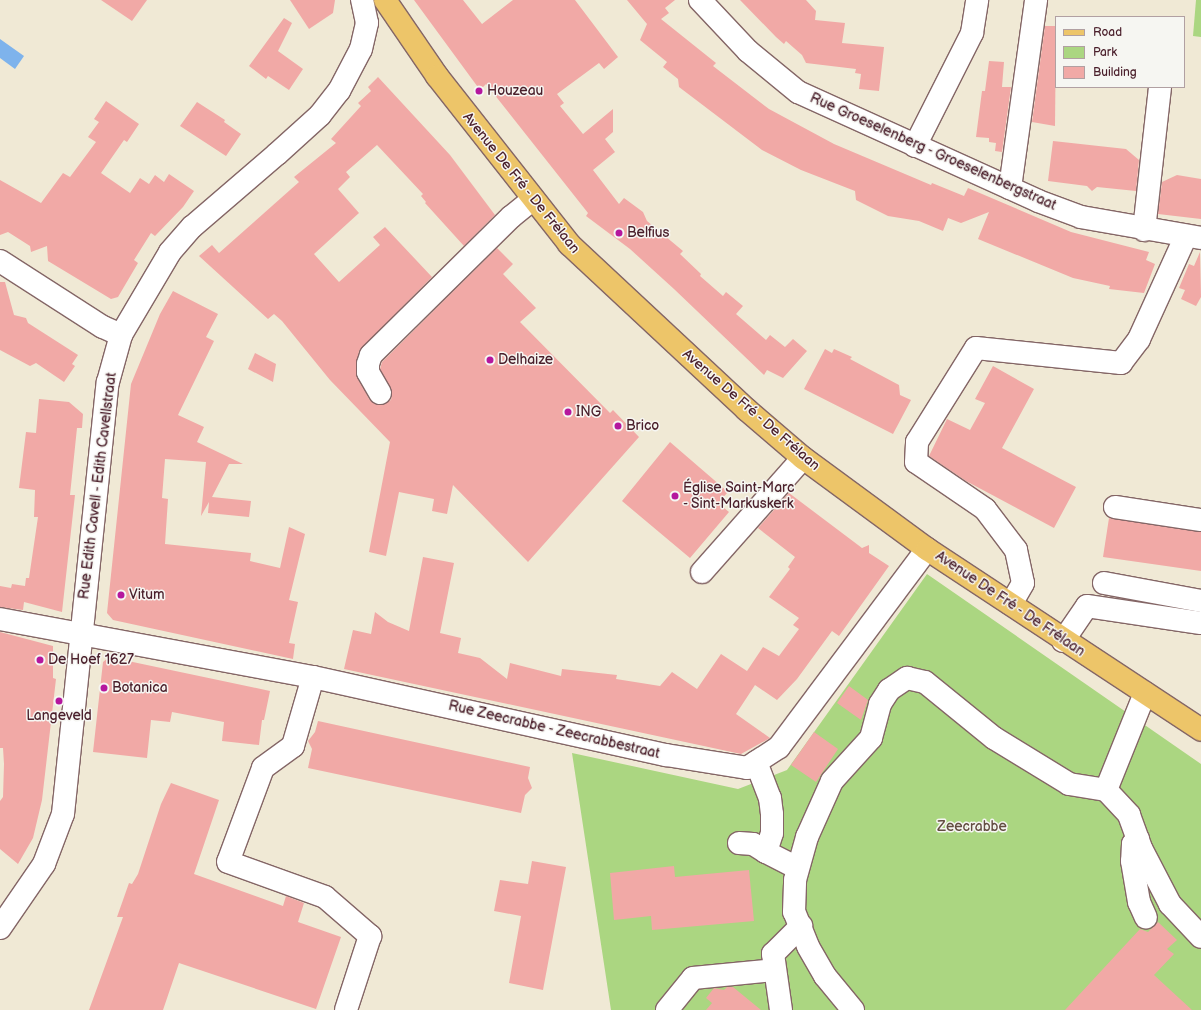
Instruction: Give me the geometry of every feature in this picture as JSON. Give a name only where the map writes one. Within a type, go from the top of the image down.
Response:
[{"type":"main road","name":"Avenue De Fré - De Frélaan","points":[[385,0],[437,76],[532,200],[586,263],[804,458],[927,549],[1011,604],[1063,641],[1201,730]]},
{"type":"street","name":"Rue Edith Cavell - Edith Cavellstraat","points":[[0,928],[44,864],[64,814],[108,382],[121,335],[170,252],[187,232],[278,154],[320,114],[339,91],[361,49],[366,30],[367,23],[362,0]]},
{"type":"street","name":"Rue Groeselenberg - Groeselenbergstraat","points":[[700,0],[748,51],[798,92],[1010,188],[1081,217],[1144,230],[1193,237]]},
{"type":"street","points":[[915,146],[969,40],[977,0]]},
{"type":"street","points":[[1010,188],[1036,0]]},
{"type":"street","points":[[1144,230],[1160,88]]},
{"type":"street","points":[[380,393],[368,372],[368,364],[372,355],[532,200]]},
{"type":"street","points":[[1011,604],[1023,583],[1016,550],[985,509],[916,462],[917,442],[976,348],[1121,363],[1139,339],[1193,237]]},
{"type":"street","points":[[0,261],[102,327],[121,335]]},
{"type":"street","points":[[702,572],[804,458]]},
{"type":"street","points":[[1115,508],[1201,520]]},
{"type":"street","name":"Rue Zeecrabbe - Zeecrabbestraat","points":[[0,619],[314,677],[666,755],[747,768],[779,747],[927,549]]},
{"type":"street","points":[[1104,583],[1201,601]]},
{"type":"street","points":[[1063,641],[1087,606],[1201,623]]},
{"type":"street","points":[[314,677],[293,746],[263,768],[228,862],[325,897],[370,936],[346,1010]]},
{"type":"street","points":[[853,1010],[825,976],[794,912],[797,868],[807,837],[832,781],[871,738],[880,704],[889,690],[907,678],[925,682],[994,738],[1069,784],[1106,790],[1130,815],[1138,839],[1170,904],[1201,937]]},
{"type":"street","points":[[1106,790],[1145,693]]},
{"type":"street","points":[[756,762],[770,798],[772,814],[772,833],[766,852]]},
{"type":"street","points":[[1138,839],[1133,844],[1132,861],[1139,902],[1146,918]]},
{"type":"street","points":[[739,843],[753,844],[797,868]]},
{"type":"street","points":[[781,1010],[774,970],[773,954],[800,926]]},
{"type":"street","points":[[667,1010],[693,978],[774,970]]},
{"type":"green space","points":[[1196,0],[1201,0],[1201,37],[1193,36]]},
{"type":"green space","name":"Zeecrabbe","points":[[927,574],[1201,764],[1201,1010],[611,1010],[572,753],[738,789],[787,770]]},
{"type":"water","points":[[0,39],[24,56],[15,69],[0,58]]},
{"type":"building","points":[[101,0],[147,0],[132,21]]},
{"type":"building","points":[[290,0],[335,0],[333,13],[309,29]]},
{"type":"building","points":[[414,0],[463,0],[482,24],[513,0],[575,0],[618,57],[604,69],[599,63],[557,94],[564,103],[560,106],[583,134],[613,109],[613,132],[605,139],[615,152],[593,170],[619,204],[624,198],[643,212],[647,221],[683,251],[680,254],[701,274],[700,276],[723,296],[726,292],[743,306],[736,314],[766,340],[770,335],[785,347],[793,339],[807,351],[783,378],[767,370],[764,375],[630,249],[586,216],[588,213],[486,84],[480,90]]},
{"type":"building","points":[[627,0],[675,0],[665,8],[669,13],[661,19],[716,63],[713,66],[769,109],[834,144],[931,185],[932,183],[964,196],[968,188],[1071,232],[1149,252],[1146,260],[1155,264],[1144,293],[1109,289],[1110,286],[1073,278],[978,239],[989,212],[961,223],[948,218],[943,231],[919,221],[888,216],[856,200],[855,191],[801,170],[762,150],[679,87],[678,79],[663,67],[667,62],[640,40],[647,24]]},
{"type":"building","points":[[740,0],[806,0],[816,11],[815,20],[845,23],[842,43],[884,47],[879,91],[859,89],[861,74],[855,73],[856,69],[806,63],[802,55],[786,41],[784,44],[776,37]]},
{"type":"building","points":[[284,18],[292,23],[278,51],[303,69],[289,90],[268,76],[266,79],[249,66]]},
{"type":"building","points":[[1045,26],[1055,26],[1055,126],[1032,122]]},
{"type":"building","points":[[989,61],[1004,62],[1002,87],[1011,87],[1002,152],[995,151],[996,143],[989,142],[989,138],[976,137],[982,91],[985,91]]},
{"type":"building","points":[[378,77],[450,155],[495,215],[464,246],[425,203],[426,202],[421,196],[423,194],[377,145],[346,172],[350,177],[338,189],[359,213],[314,254],[339,282],[380,245],[373,237],[385,227],[432,277],[359,351],[356,372],[369,399],[380,405],[391,400],[392,393],[380,369],[382,362],[497,248],[513,264],[503,274],[536,308],[520,322],[610,413],[613,410],[639,437],[528,562],[453,485],[447,514],[432,511],[434,499],[399,492],[386,556],[369,552],[390,442],[330,380],[282,321],[274,314],[268,319],[199,256],[212,245],[219,253],[299,182],[294,177],[336,143],[331,139],[361,106],[358,103],[371,91],[368,87]]},
{"type":"building","points":[[106,101],[139,124],[127,142],[124,140],[101,173],[130,193],[140,178],[149,184],[155,175],[164,182],[169,174],[194,191],[183,207],[155,236],[151,233],[134,260],[138,263],[118,297],[111,299],[48,261],[47,246],[31,252],[30,246],[8,232],[0,235],[0,180],[41,203],[63,173],[70,177],[96,142],[88,137],[99,122],[94,119]]},
{"type":"building","points":[[197,102],[225,120],[224,122],[241,134],[226,156],[180,126]]},
{"type":"building","points":[[1053,141],[1126,149],[1139,160],[1136,191],[1097,187],[1092,191],[1087,186],[1048,181]]},
{"type":"building","points":[[1177,175],[1201,179],[1201,219],[1158,214],[1162,182]]},
{"type":"building","points":[[1200,252],[1201,297],[1196,306],[1181,299],[1185,290],[1179,288],[1189,264],[1194,266]]},
{"type":"building","points":[[0,282],[5,282],[14,315],[26,318],[28,323],[78,355],[72,364],[75,366],[64,382],[36,363],[30,366],[0,350]]},
{"type":"building","points":[[173,291],[218,314],[206,337],[214,341],[178,415],[204,427],[197,442],[243,464],[229,464],[212,497],[251,501],[249,517],[208,513],[209,502],[201,516],[206,462],[165,459],[162,498],[168,499],[165,544],[251,553],[250,561],[280,568],[289,527],[305,534],[289,600],[298,602],[289,643],[295,644],[293,659],[113,620],[107,613],[131,384],[160,314]]},
{"type":"building","points":[[825,349],[832,353],[834,349],[852,357],[850,359],[899,385],[900,395],[911,400],[893,434],[804,389]]},
{"type":"building","points":[[255,353],[276,364],[273,382],[248,369]]},
{"type":"building","points":[[993,366],[1034,389],[1002,448],[1076,487],[1054,528],[966,481],[929,456],[947,419],[970,430],[985,403],[975,399]]},
{"type":"building","points":[[39,399],[69,402],[83,414],[82,428],[77,428],[70,495],[75,495],[62,612],[24,602],[23,610],[0,607],[0,586],[11,588],[12,584],[25,586],[26,578],[29,578],[38,517],[34,517],[35,490],[19,488],[26,432],[36,433]]},
{"type":"building","name":"Église Saint-Marc - Sint-Markuskerk","points":[[670,442],[728,492],[718,503],[729,512],[690,558],[622,501]]},
{"type":"building","points":[[789,493],[862,548],[869,545],[869,553],[889,566],[839,636],[832,631],[797,679],[777,700],[755,685],[736,714],[770,738],[741,754],[344,669],[353,630],[371,634],[375,612],[388,622],[409,631],[423,557],[454,563],[440,633],[461,638],[458,653],[480,658],[507,679],[510,663],[561,676],[562,669],[617,675],[616,679],[660,686],[672,672],[697,689],[721,654],[747,671],[763,647],[779,656],[799,629],[793,625],[799,618],[769,597],[790,569],[788,567],[795,557],[758,528]]},
{"type":"building","points":[[1109,518],[1201,532],[1201,571],[1103,557]]},
{"type":"building","points":[[0,632],[53,646],[53,678],[56,679],[42,800],[33,838],[18,864],[0,849],[0,801],[3,797],[4,764],[3,748],[0,748]]},
{"type":"building","points":[[109,657],[270,691],[264,720],[262,720],[259,745],[222,741],[224,722],[172,712],[170,722],[151,720],[147,758],[93,752],[103,662]]},
{"type":"building","points":[[849,686],[868,700],[861,720],[837,703]]},
{"type":"building","points":[[318,721],[530,767],[528,778],[532,788],[525,795],[521,813],[308,768],[312,749],[308,741],[315,732]]},
{"type":"building","points":[[814,732],[838,749],[816,782],[791,765]]},
{"type":"building","points":[[171,783],[219,800],[194,874],[283,906],[286,896],[304,903],[298,922],[341,937],[316,1009],[179,963],[163,1010],[89,1010],[123,917],[117,917],[129,883],[132,884],[138,874],[161,804]]},
{"type":"building","points":[[532,861],[566,867],[543,990],[509,983],[521,916],[494,911],[500,880],[528,884]]},
{"type":"building","points":[[674,866],[675,877],[749,870],[754,921],[652,930],[651,916],[614,920],[610,873]]},
{"type":"building","points":[[1158,922],[1177,940],[1167,949],[1174,954],[1154,975],[1192,1010],[1065,1010],[1140,929],[1148,932]]},
{"type":"building","points":[[727,987],[733,987],[761,1010],[706,1010],[712,1003],[706,998],[714,988],[724,990]]},
{"type":"place","name":"Houzeau","points":[[479,91]]},
{"type":"place","name":"Belfius","points":[[619,233]]},
{"type":"place","name":"Delhaize","points":[[490,360]]},
{"type":"place","name":"ING","points":[[568,412]]},
{"type":"place","name":"Brico","points":[[618,426]]},
{"type":"place","name":"Église Saint-Marc - Sint-Markuskerk","points":[[675,496]]},
{"type":"place","name":"Vitum","points":[[121,595]]},
{"type":"place","name":"De Hoef 1627","points":[[40,660]]},
{"type":"place","name":"Botanica","points":[[104,688]]},
{"type":"place","name":"Langeveld","points":[[59,701]]}]
